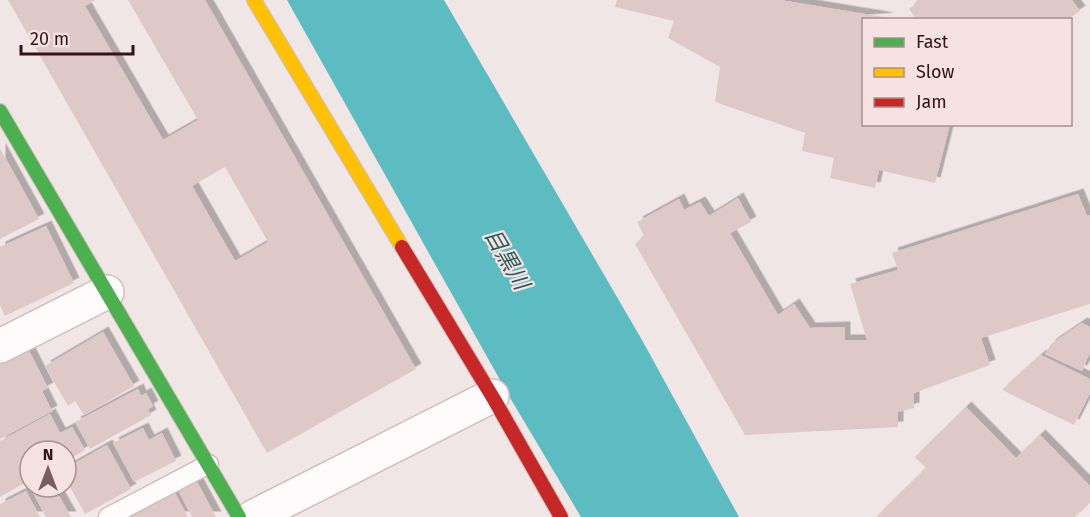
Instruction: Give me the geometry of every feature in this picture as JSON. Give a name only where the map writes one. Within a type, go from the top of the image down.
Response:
[{"type":"street","points":[[254,0],[492,396],[561,517]]},
{"type":"street","points":[[1,115],[239,517]]},
{"type":"street","points":[[0,346],[107,291]]},
{"type":"street","points":[[253,517],[492,396]]},
{"type":"lane","points":[[108,517],[209,464]]},
{"type":"water","name":"目黒川","points":[[287,0],[444,0],[642,340],[739,517],[581,517],[509,396]]},
{"type":"building","points":[[8,0],[95,0],[85,6],[163,140],[198,120],[128,0],[205,0],[416,369],[267,453]],"holes":[[[225,167],[268,242],[235,261],[192,186]]]},
{"type":"building","points":[[617,0],[780,0],[889,18],[862,18],[862,126],[949,126],[935,183],[879,170],[875,188],[830,178],[834,158],[802,151],[805,133],[715,102],[720,67],[668,38],[674,21],[615,7]]},
{"type":"building","points":[[920,0],[1072,0],[1080,11],[1070,18],[916,18],[909,9]]},
{"type":"building","points":[[0,148],[39,219],[0,239]]},
{"type":"building","points":[[1078,194],[1087,216],[1090,215],[1090,304],[981,338],[990,365],[914,393],[914,408],[898,412],[898,427],[745,435],[635,244],[644,236],[637,222],[679,199],[684,210],[700,202],[709,216],[738,198],[751,222],[730,233],[778,315],[794,304],[810,328],[845,327],[845,340],[867,340],[850,284],[898,270],[892,253]]},
{"type":"building","points":[[46,226],[74,283],[5,316],[0,305],[0,247]]},
{"type":"building","points":[[1082,323],[1090,327],[1090,352],[1082,371],[1045,354],[1051,344]]},
{"type":"building","points":[[103,332],[134,386],[84,415],[75,401],[68,406],[45,366]]},
{"type":"building","points":[[27,347],[48,388],[42,391],[52,411],[0,439],[0,362]]},
{"type":"building","points":[[1041,355],[1090,379],[1090,393],[1074,425],[1002,390]]},
{"type":"building","points":[[138,389],[141,396],[146,393],[153,406],[148,409],[151,415],[90,449],[75,422]]},
{"type":"building","points":[[966,407],[1016,458],[1040,435],[1090,486],[1090,502],[1075,517],[876,517],[926,468],[915,457]]},
{"type":"building","points":[[50,414],[60,433],[72,427],[85,450],[78,454],[78,439],[18,439],[18,487],[0,497],[0,441]]},
{"type":"building","points":[[143,428],[149,440],[162,433],[176,461],[134,482],[113,443]]},
{"type":"building","points":[[107,445],[131,489],[85,514],[77,499],[78,461]]},
{"type":"building","points":[[196,480],[216,517],[192,517],[178,490]]},
{"type":"building","points":[[174,491],[188,517],[132,517],[130,513]]},
{"type":"building","points":[[18,495],[18,499],[30,499],[40,517],[0,517],[0,504]]},
{"type":"building","points":[[36,499],[61,499],[71,517],[46,517]]},
{"type":"traffic: fast","points":[[0,111],[239,517]]},
{"type":"traffic: slow","points":[[254,0],[402,247]]},
{"type":"traffic: jam","points":[[402,247],[495,401],[561,517]]}]
